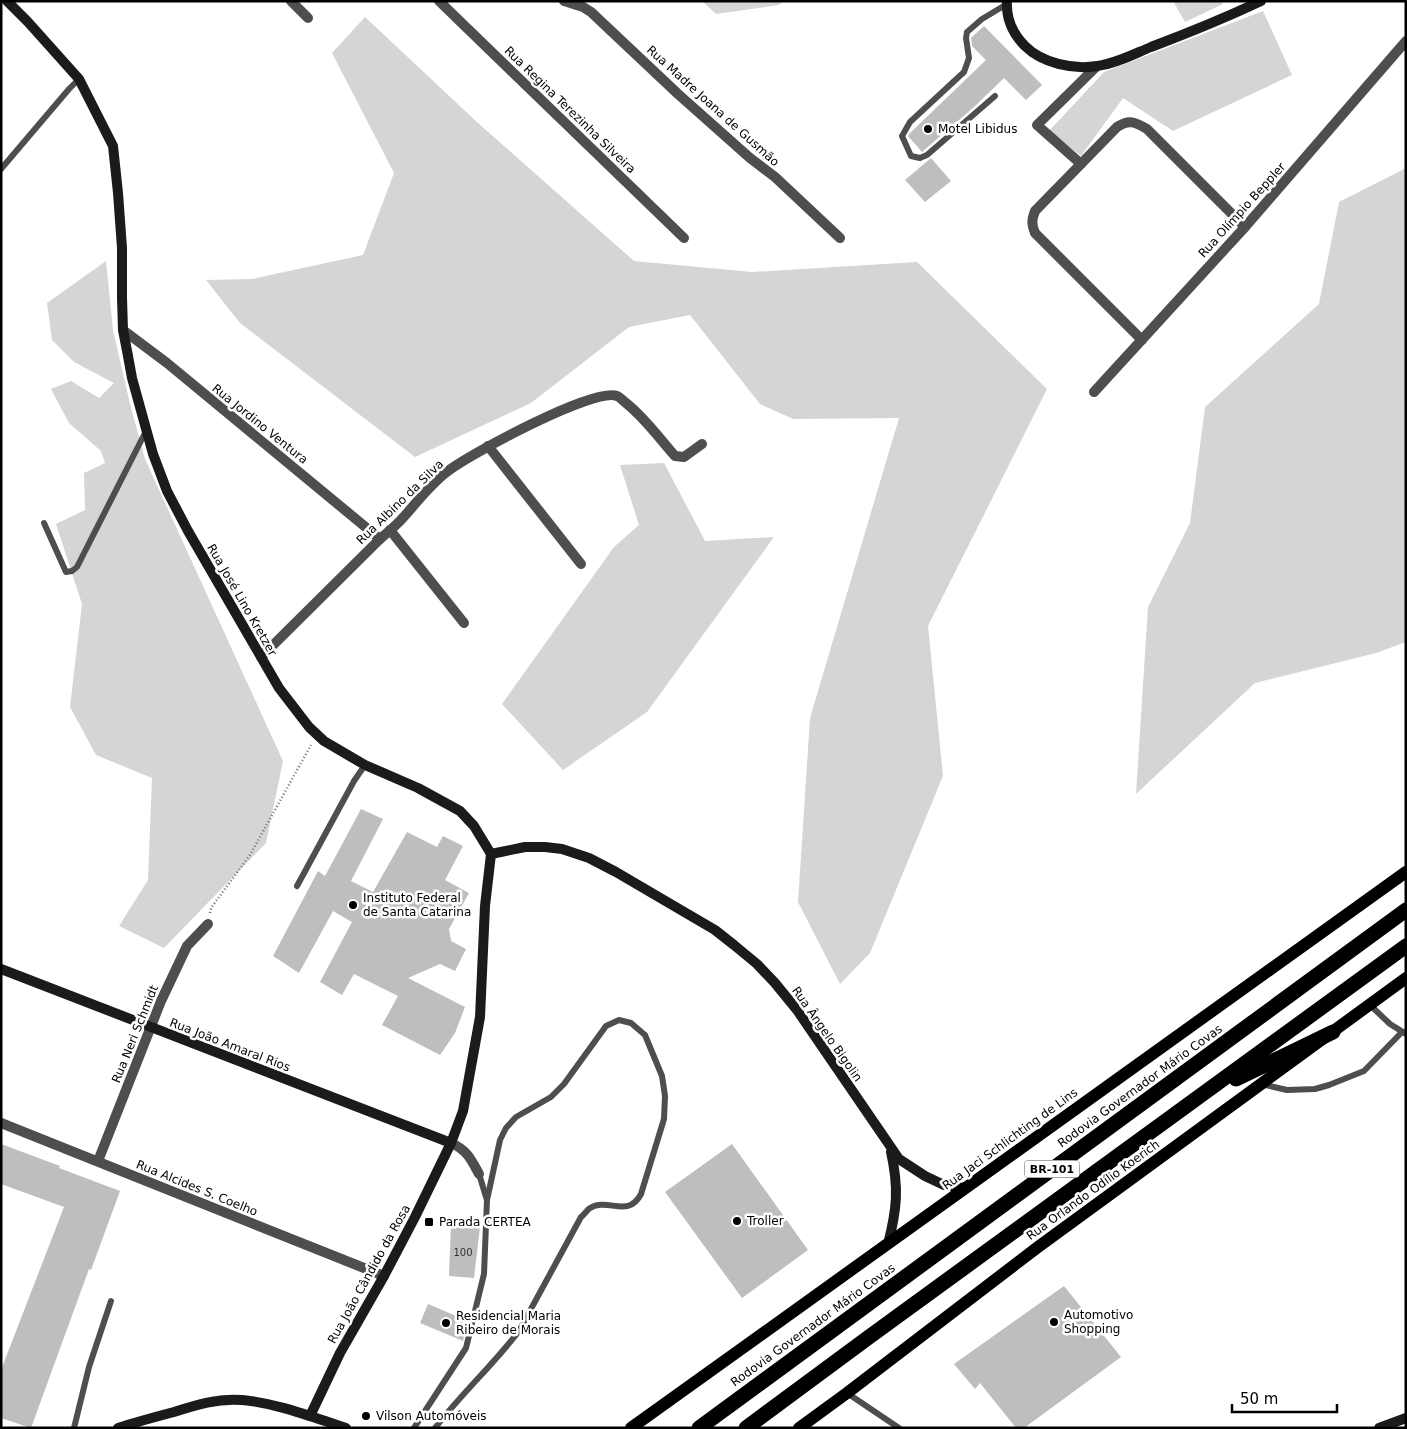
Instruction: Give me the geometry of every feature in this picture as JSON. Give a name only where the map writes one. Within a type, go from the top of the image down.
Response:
[{"type":"highway","name":"Rodovia Governador Mário Covas","points":[[699,1428],[1406,910]]},
{"type":"highway","name":"BR-101","points":[[746,1428],[868,1337],[1406,946]]},
{"type":"highway","points":[[1201,1096],[1333,1032]]},
{"type":"main road","name":"Rua Jaci Schlichting de Lins","points":[[631,1428],[1406,872]]},
{"type":"main road","name":"Rua Orlando Odílio Koerich","points":[[799,1428],[1038,1247],[1406,978]]},
{"type":"street","name":"Rua José Lino Kretzer","points":[[7,1],[79,79],[113,146],[122,248],[123,330],[132,378],[146,430],[167,491],[260,657],[300,717],[317,735],[365,765],[418,788],[460,811],[474,826],[491,854]]},
{"type":"street","points":[[291,1],[308,18]]},
{"type":"street","name":"Rua Regina Terezinha Silveira","points":[[439,1],[684,238]]},
{"type":"street","name":"Rua Madre Joana de Gusmão","points":[[564,1],[584,7],[591,12],[678,94],[750,158],[775,177],[840,238]]},
{"type":"street","points":[[1007,2],[1010,24],[1014,32],[1020,41],[1035,54],[1056,63],[1096,67],[1193,31],[1261,1]]},
{"type":"street","name":"Rua Olímpio Beppler","points":[[1094,392],[1245,227],[1406,41]]},
{"type":"street","points":[[1081,164],[1037,125],[1096,67]]},
{"type":"street","points":[[1142,340],[1039,237],[1032,226],[1032,218],[1035,211],[1117,127],[1123,123],[1130,122],[1146,129],[1245,227]]},
{"type":"street","name":"Rua Jordino Ventura","points":[[123,330],[167,363],[380,539]]},
{"type":"street","name":"Rua Albino da Silva","points":[[260,657],[400,521],[431,486],[447,472],[462,461],[522,428],[591,399],[605,395],[617,396],[638,412],[675,456],[684,457],[702,444]]},
{"type":"street","points":[[488,446],[581,564]]},
{"type":"street","points":[[390,530],[464,623]]},
{"type":"street","name":"Rua Ângelo Bigolin","points":[[491,854],[525,847],[545,847],[589,858],[616,872],[721,935],[757,964],[797,1010],[899,1159],[924,1176],[944,1185],[965,1188]]},
{"type":"street","points":[[479,1174],[470,1156],[460,1147],[451,1144],[463,1111],[480,1017],[485,906],[491,854]]},
{"type":"street","name":"Rua Neri Schmidt","points":[[98,1161],[161,1001],[187,946],[208,924]]},
{"type":"street","name":"Rua João Amaral Rios","points":[[1,969],[451,1144]]},
{"type":"street","name":"Rua Alcides S. Coelho","points":[[1,1122],[384,1276]]},
{"type":"street","name":"Rua João Cândido da Rosa","points":[[310,1416],[340,1353],[384,1276],[451,1144]]},
{"type":"street","points":[[888,1244],[897,1203],[897,1178],[890,1146]]},
{"type":"street","points":[[118,1428],[190,1407],[230,1400],[265,1404],[346,1428]]},
{"type":"street","points":[[1378,1428],[1406,1418]]},
{"type":"lane","points":[[995,96],[927,155],[920,158],[911,156],[902,136],[910,122],[964,72],[969,58],[966,38],[968,32],[982,19],[1007,2]]},
{"type":"lane","points":[[1,170],[79,79]]},
{"type":"lane","points":[[44,523],[66,572],[72,571],[77,567],[146,430]]},
{"type":"lane","points":[[297,886],[354,781],[365,765]]},
{"type":"lane","points":[[1261,1084],[1287,1090],[1315,1089],[1364,1071],[1404,1033],[1390,1024],[1370,1005]]},
{"type":"lane","points":[[414,1428],[466,1348],[484,1274],[487,1200],[500,1140],[506,1128],[516,1117],[551,1096],[564,1084],[606,1026],[619,1020],[631,1023],[645,1035],[662,1076],[664,1104],[664,1119],[641,1194],[637,1201],[630,1206],[598,1206],[589,1209],[581,1218],[519,1331],[507,1347],[450,1407],[435,1428]]},
{"type":"lane","points":[[479,1174],[487,1200]]},
{"type":"lane","points":[[74,1428],[89,1366],[111,1300]]},
{"type":"lane","points":[[847,1393],[898,1428]]},
{"type":"path","points":[[208,924],[211,908],[250,855],[317,735]]},
{"type":"shaded area","points":[[702,1],[783,1],[779,5],[716,14]]},
{"type":"shaded area","points":[[1173,1],[1221,1],[1223,4],[1185,22]]},
{"type":"shaded area","points":[[1263,11],[1292,75],[1173,131],[1123,98],[1081,156],[1049,131],[1104,72]]},
{"type":"shaded area","points":[[365,17],[478,123],[634,261],[752,272],[917,262],[1047,389],[928,626],[943,776],[870,953],[840,984],[798,902],[810,718],[899,418],[793,419],[760,404],[690,315],[629,327],[531,403],[415,457],[240,323],[206,280],[252,279],[363,255],[394,173],[332,53]]},
{"type":"shaded area","points":[[1406,168],[1406,642],[1376,653],[1255,683],[1136,794],[1148,607],[1190,523],[1205,407],[1319,304],[1339,202]]},
{"type":"shaded area","points":[[106,261],[113,330],[145,459],[283,761],[266,843],[164,948],[119,926],[148,880],[152,778],[96,755],[70,707],[82,604],[56,524],[85,510],[84,473],[105,463],[101,451],[69,423],[51,389],[71,381],[99,398],[114,383],[74,362],[52,340],[47,303]]},
{"type":"shaded area","points":[[664,463],[705,541],[774,537],[647,712],[563,770],[502,704],[614,547],[639,525],[620,465]]},
{"type":"building","points":[[984,26],[1042,85],[1026,100],[1004,78],[922,152],[908,136],[986,60],[972,46],[971,38]]},
{"type":"building","points":[[931,158],[951,181],[925,202],[905,180]]},
{"type":"building","points":[[361,809],[383,819],[351,881],[373,892],[407,832],[437,847],[443,836],[463,846],[445,880],[469,893],[449,929],[451,941],[466,949],[455,971],[440,964],[408,978],[465,1007],[455,1033],[440,1055],[382,1025],[398,996],[354,974],[342,995],[320,982],[352,922],[333,911],[299,973],[273,956],[318,871],[325,876]]},
{"type":"building","points":[[1,1144],[120,1191],[91,1270],[89,1269],[31,1428],[1,1418],[1,1370],[64,1207],[1,1184]]},
{"type":"building","name":"Troller","points":[[732,1144],[808,1250],[742,1298],[665,1192]]},
{"type":"building","points":[[451,1223],[480,1227],[474,1278],[449,1276]]},
{"type":"building","name":"Automotivo Shopping","points":[[1064,1286],[1121,1357],[1024,1428],[1016,1428],[980,1383],[975,1389],[954,1364]]},
{"type":"building","name":"Residencial Maria Ribeiro de Morais","points":[[428,1304],[468,1321],[463,1341],[420,1323]]},
{"type":"place","name":"Motel Libidus","points":[[928,129]]},
{"type":"place","name":"Instituto Federal de Santa Catarina","points":[[353,905]]},
{"type":"place","name":"Troller","points":[[737,1221]]},
{"type":"place","name":"Parada CERTEA","points":[[429,1222]]},
{"type":"place","name":"Automotivo Shopping","points":[[1054,1322]]},
{"type":"place","name":"Residencial Maria Ribeiro de Morais","points":[[446,1323]]},
{"type":"place","name":"Vilson Automóveis","points":[[366,1416]]}]
